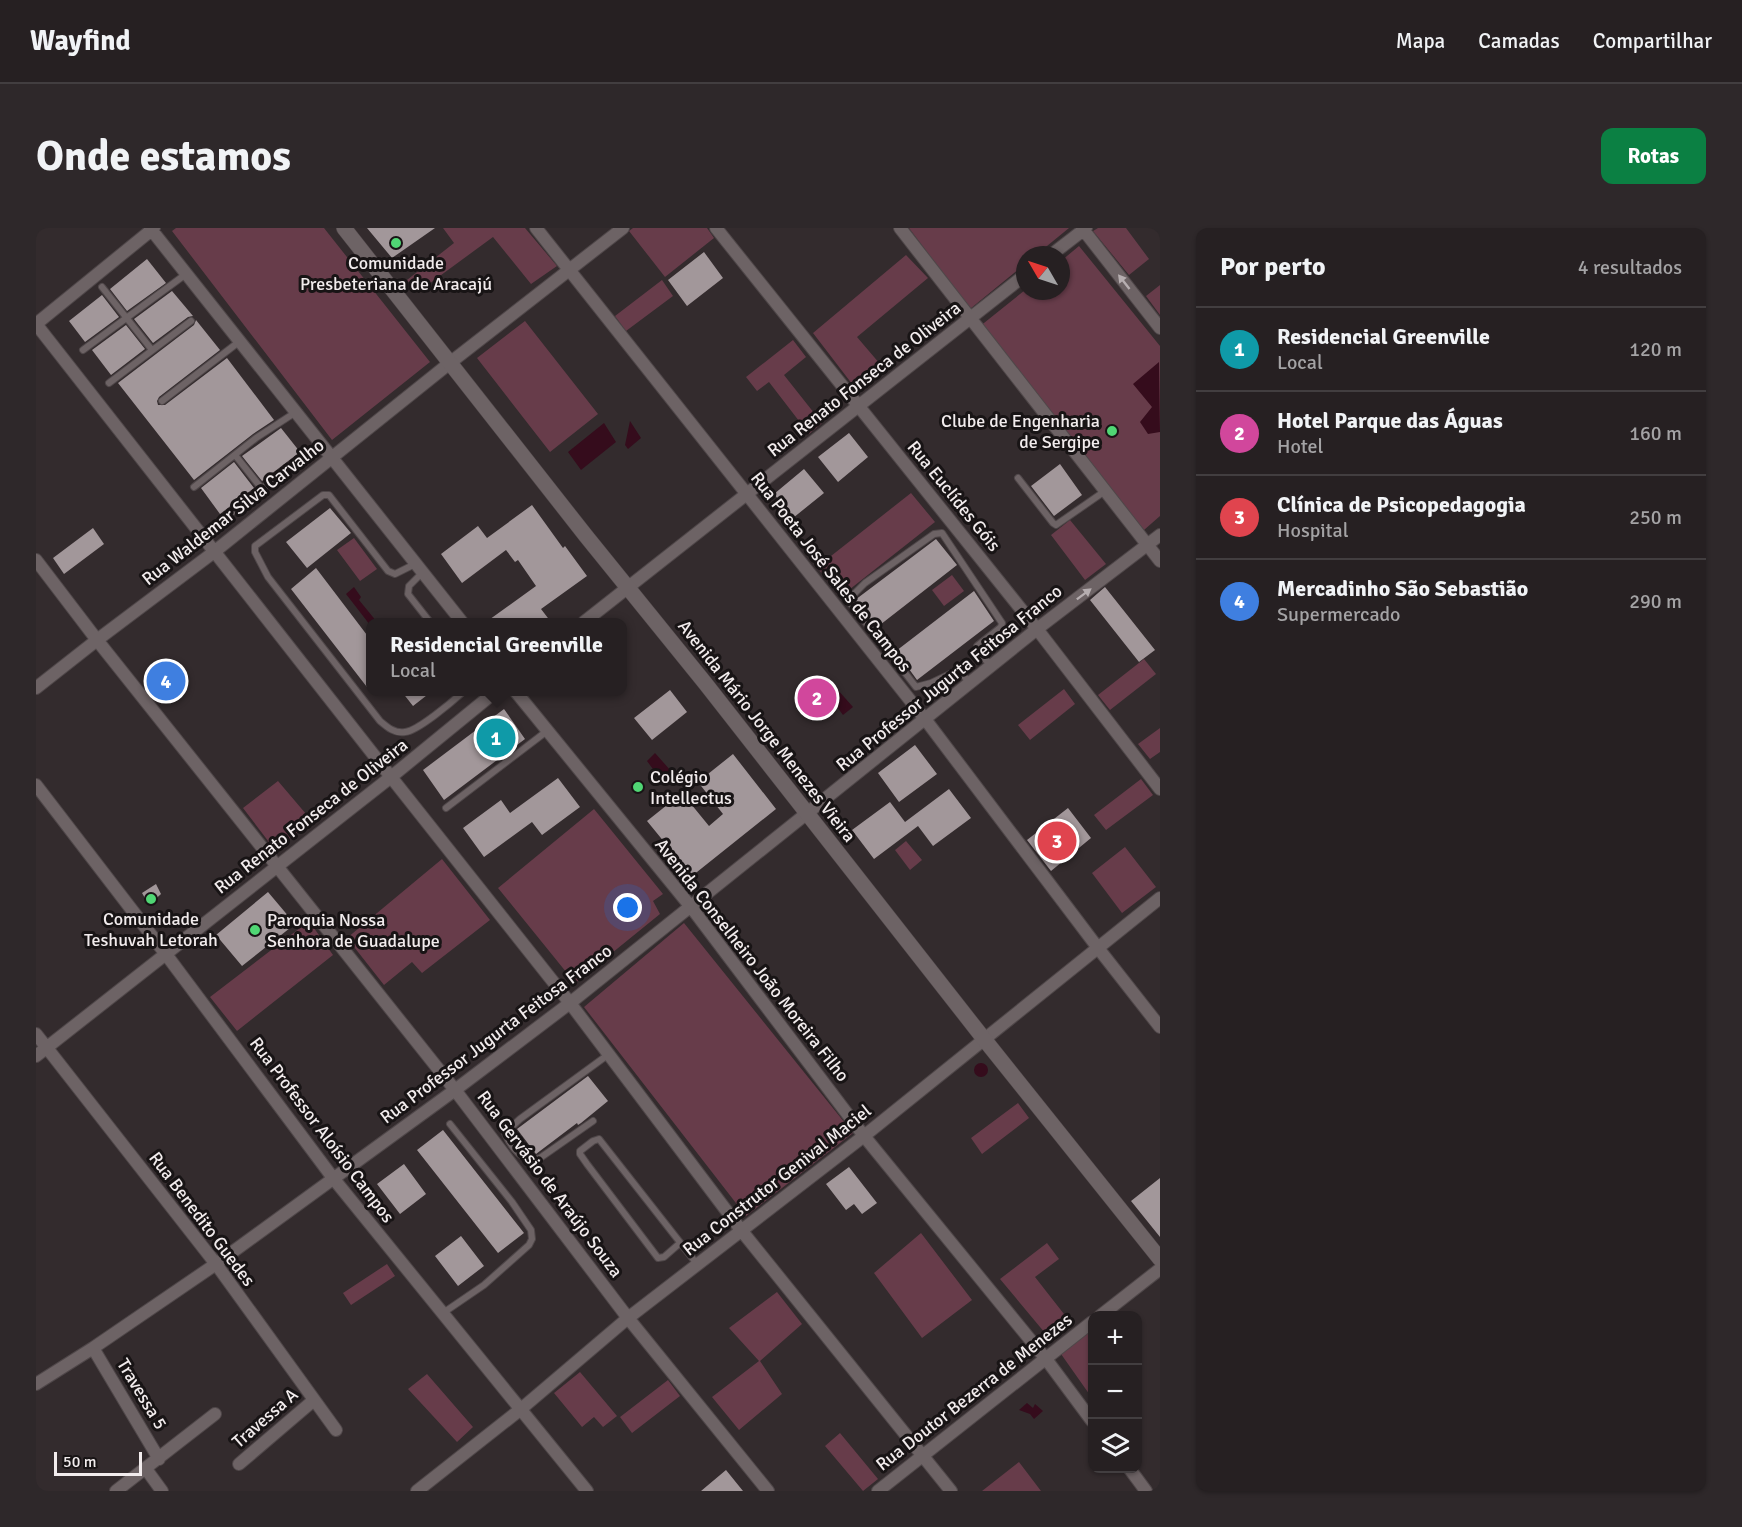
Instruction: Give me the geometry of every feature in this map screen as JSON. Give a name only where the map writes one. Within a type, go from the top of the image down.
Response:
[{"type":"street","points":[[459,618],[152,228],[36,324],[570,1003],[741,1230],[951,1491]]},
{"type":"street","name":"Avenida Mário Jorge Menezes Vieira","points":[[345,228],[984,1039],[1160,1258]]},
{"type":"street","name":"Rua Poeta José Sales de Campos","points":[[536,228],[925,719],[1098,948],[1160,1026]]},
{"type":"street","name":"Rua Waldemar Silva Carvalho","points":[[36,688],[214,552],[623,228]]},
{"type":"street","name":"Rua Euclídes Góis","points":[[716,228],[1037,629],[1160,789]]},
{"type":"street","points":[[900,228],[1160,561]]},
{"type":"street","points":[[1062,246],[1084,229],[1160,328]]},
{"type":"street","name":"Rua Renato Fonseca de Oliveira","points":[[589,618],[1016,282]]},
{"type":"street","name":"Rua Professor Jugurta Feitosa Franco","points":[[36,1384],[216,1264],[455,1090],[570,1003],[970,682],[1160,535]]},
{"type":"street","name":"Rua Gervásio de Araújo Souza","points":[[36,560],[455,1090],[628,1318],[768,1491]]},
{"type":"street","name":"Rua Renato Fonseca de Oliveira","points":[[36,1056],[391,777],[490,696]]},
{"type":"street","name":"Avenida Conselheiro João Moreira Filho","points":[[519,696],[691,907],[864,1136],[1046,1359],[1091,1419]]},
{"type":"street","name":"Rua Professor Aloísio Campos","points":[[36,785],[333,1178],[587,1491]]},
{"type":"street","name":"Rua Construtor Genival Maciel","points":[[417,1491],[521,1409],[628,1318],[864,1136],[1160,898]]},
{"type":"street","name":"Rua Benedito Guedes","points":[[36,1034],[216,1264],[336,1430]]},
{"type":"street","name":"Rua Doutor Bezerra de Menezes","points":[[1106,1311],[1160,1269]]},
{"type":"street","name":"Rua Doutor Bezerra de Menezes","points":[[878,1491],[1088,1325]]},
{"type":"street","name":"Travessa 5","points":[[93,1348],[159,1459]]},
{"type":"street","name":"Travessa A","points":[[239,1464],[314,1400]]},
{"type":"street","points":[[116,1491],[215,1414]]},
{"type":"street","points":[[146,1469],[162,1491]]},
{"type":"street","points":[[1133,1473],[1146,1491]]},
{"type":"lane","points":[[83,350],[186,273]]},
{"type":"lane","points":[[102,287],[152,350]]},
{"type":"lane","points":[[109,383],[191,321]]},
{"type":"lane","points":[[162,401],[240,341]]},
{"type":"lane","points":[[194,487],[296,412]]},
{"type":"lane","points":[[223,519],[307,454]]},
{"type":"lane","points":[[235,455],[262,489]]},
{"type":"lane","points":[[1018,478],[1056,525],[1061,524],[1105,491]]},
{"type":"lane","points":[[419,568],[396,574],[388,571],[329,495],[323,495],[255,546],[255,552],[268,577],[380,721],[388,728],[404,733],[415,729],[458,696]]},
{"type":"lane","points":[[970,682],[962,674],[954,672],[916,687],[848,600],[865,583],[934,534],[942,533],[1002,623],[1001,627],[977,646],[977,652],[992,665]]},
{"type":"lane","points":[[419,568],[409,586],[408,594],[427,618]]},
{"type":"lane","points":[[446,808],[548,730]]},
{"type":"lane","points":[[592,1121],[534,1160],[520,1154],[505,1133],[520,1119],[609,1054]]},
{"type":"lane","points":[[443,1313],[484,1285],[529,1245],[532,1239],[531,1230],[512,1202],[450,1124]]},
{"type":"lane","points":[[680,1243],[664,1257],[658,1258],[587,1164],[580,1151],[599,1139],[697,1264]]},
{"type":"shaded area","points":[[176,228],[324,228],[430,362],[332,440],[172,231]]},
{"type":"shaded area","points":[[443,228],[525,228],[557,266],[531,284],[493,237],[418,292],[407,280],[454,243]]},
{"type":"shaded area","points":[[633,228],[707,228],[714,238],[665,277],[629,231]]},
{"type":"shaded area","points":[[909,228],[1069,228],[1047,246],[1016,246],[1016,271],[970,309]]},
{"type":"shaded area","points":[[1098,228],[1126,228],[1149,259],[1129,275],[1093,231]]},
{"type":"shaded area","name":"Clube de Engenharia de Sergipe","points":[[1079,246],[1160,346],[1160,516],[1144,530],[979,327],[1016,297],[1016,300],[1070,300],[1070,254]]},
{"type":"shaded area","points":[[906,255],[928,278],[857,337],[886,371],[859,393],[813,333]]},
{"type":"shaded area","points":[[662,280],[673,296],[626,331],[615,316]]},
{"type":"shaded area","points":[[1160,285],[1160,315],[1146,296]]},
{"type":"shaded area","points":[[525,321],[598,414],[550,452],[477,358]]},
{"type":"shaded area","points":[[793,340],[806,357],[784,375],[822,423],[809,434],[769,382],[757,391],[746,377]]},
{"type":"shaded area","points":[[1159,362],[1160,432],[1148,434],[1140,422],[1152,407],[1133,384]]},
{"type":"shaded area","points":[[630,421],[641,438],[628,449],[625,445]]},
{"type":"shaded area","points":[[604,423],[616,442],[581,470],[568,452]]},
{"type":"shaded area","points":[[911,493],[935,522],[840,597],[817,567]]},
{"type":"shaded area","points":[[1070,520],[1106,564],[1085,580],[1051,535]]},
{"type":"shaded area","points":[[354,538],[377,569],[360,581],[337,550]]},
{"type":"shaded area","points":[[952,575],[964,591],[944,606],[932,590]]},
{"type":"shaded area","points":[[354,587],[361,597],[359,600],[374,618],[366,620],[346,594]]},
{"type":"shaded area","points":[[1144,659],[1156,674],[1110,710],[1098,695]]},
{"type":"shaded area","points":[[837,689],[853,707],[843,715],[829,696]]},
{"type":"shaded area","points":[[1064,689],[1075,704],[1030,740],[1018,725]]},
{"type":"shaded area","points":[[1160,728],[1160,752],[1150,759],[1138,744]]},
{"type":"shaded area","points":[[655,753],[671,771],[661,780],[647,761]]},
{"type":"shaded area","points":[[1141,779],[1153,795],[1106,830],[1094,815]]},
{"type":"shaded area","points":[[278,781],[312,821],[275,850],[243,808]]},
{"type":"shaded area","points":[[594,809],[663,894],[653,901],[660,914],[575,983],[498,888]]},
{"type":"shaded area","points":[[906,841],[922,860],[910,870],[895,850]]},
{"type":"shaded area","points":[[1125,847],[1156,887],[1122,913],[1092,873]]},
{"type":"shaded area","points":[[442,859],[490,920],[422,973],[412,962],[384,985],[347,938]]},
{"type":"shaded area","points":[[309,921],[333,955],[237,1031],[210,997]]},
{"type":"shaded area","points":[[684,923],[853,1133],[746,1216],[584,1007]]},
{"type":"shaded area","points":[[981,1063],[986,1065],[988,1070],[986,1075],[981,1077],[976,1075],[974,1070],[976,1065]]},
{"type":"shaded area","points":[[1018,1103],[1029,1118],[982,1154],[971,1138]]},
{"type":"shaded area","points":[[921,1233],[972,1300],[922,1338],[874,1273]]},
{"type":"shaded area","points":[[1047,1243],[1059,1259],[1035,1277],[1071,1323],[1050,1339],[1000,1279]]},
{"type":"shaded area","points":[[387,1264],[395,1276],[351,1305],[343,1293]]},
{"type":"shaded area","points":[[777,1292],[802,1324],[760,1361],[782,1394],[739,1430],[712,1397],[759,1361],[729,1328]]},
{"type":"shaded area","points":[[1088,1333],[1088,1392],[1061,1354]]},
{"type":"shaded area","points":[[580,1372],[617,1416],[603,1427],[594,1417],[582,1427],[554,1393]]},
{"type":"shaded area","points":[[427,1374],[473,1427],[457,1442],[408,1389]]},
{"type":"shaded area","points":[[668,1380],[680,1396],[632,1433],[620,1417]]},
{"type":"shaded area","points":[[1027,1403],[1033,1408],[1035,1404],[1043,1411],[1034,1419],[1030,1414],[1019,1410]]},
{"type":"shaded area","points":[[840,1433],[878,1479],[863,1491],[825,1446]]},
{"type":"shaded area","points":[[1019,1462],[1041,1491],[982,1491]]},
{"type":"building","name":"Comunidade Presbeteriana de Aracajú","points":[[367,228],[435,228],[392,258]]},
{"type":"building","points":[[704,252],[723,278],[687,306],[668,280]]},
{"type":"building","points":[[147,259],[166,283],[127,311],[110,289]]},
{"type":"building","points":[[172,291],[193,316],[188,317],[153,343],[134,319]]},
{"type":"building","points":[[102,295],[119,317],[85,342],[69,321]]},
{"type":"building","points":[[196,320],[220,350],[159,397],[158,405],[165,405],[227,358],[274,420],[194,480],[118,383],[194,325]]},
{"type":"building","points":[[126,325],[145,349],[111,375],[92,350]]},
{"type":"building","points":[[281,428],[300,452],[262,481],[242,456]]},
{"type":"building","points":[[849,433],[868,457],[838,482],[818,457]]},
{"type":"building","points":[[234,462],[254,488],[220,514],[201,488]]},
{"type":"building","points":[[1060,464],[1082,495],[1054,516],[1031,486]]},
{"type":"building","points":[[804,469],[824,493],[793,518],[774,494]]},
{"type":"building","points":[[532,505],[563,548],[565,546],[587,576],[541,609],[548,618],[492,618],[536,586],[518,560],[515,562],[506,550],[462,583],[441,554],[478,526],[487,538]]},
{"type":"building","points":[[330,508],[351,533],[307,568],[286,542]]},
{"type":"building","points":[[93,528],[104,544],[64,574],[53,558]]},
{"type":"building","points":[[936,539],[957,565],[876,628],[855,600]]},
{"type":"building","points":[[316,568],[366,634],[366,686],[291,589]]},
{"type":"building","points":[[1105,587],[1155,650],[1139,662],[1090,600]]},
{"type":"building","points":[[974,591],[994,621],[917,680],[896,651]]},
{"type":"building","points":[[670,690],[687,712],[652,740],[634,718]]},
{"type":"building","points":[[405,696],[426,696],[413,706]]},
{"type":"building","points":[[504,709],[525,739],[444,800],[423,770]]},
{"type":"building","points":[[915,745],[937,774],[899,802],[878,773]]},
{"type":"building","points":[[733,754],[776,809],[692,876],[647,821],[682,793],[709,826],[723,814],[698,782]]},
{"type":"building","points":[[558,778],[580,807],[542,835],[532,822],[484,857],[463,828],[501,800],[510,813]]},
{"type":"building","points":[[949,789],[971,818],[933,846],[918,826],[874,859],[852,830],[890,802],[905,822]]},
{"type":"building","points":[[1068,808],[1091,838],[1051,871],[1027,840]]},
{"type":"building","name":"Comunidade Teshuvah Letorah","points":[[156,884],[161,894],[149,905],[142,893]]},
{"type":"building","name":"Paroquia Nossa Senhora de Guadalupe","points":[[268,892],[295,924],[242,966],[216,935]]},
{"type":"building","points":[[588,1076],[608,1101],[536,1154],[517,1129]]},
{"type":"building","points":[[443,1130],[524,1233],[498,1253],[417,1150]]},
{"type":"building","points":[[404,1164],[426,1194],[400,1214],[377,1184]]},
{"type":"building","points":[[849,1167],[877,1203],[862,1214],[854,1204],[846,1210],[826,1184]]},
{"type":"building","points":[[1160,1178],[1160,1237],[1131,1201]]},
{"type":"building","points":[[461,1236],[484,1266],[458,1286],[435,1256]]},
{"type":"building","points":[[726,1470],[743,1491],[701,1491]]},
{"type":"place","name":"Comunidade Presbeteriana de Aracajú","points":[[396,243]]},
{"type":"place","name":"Clube de Engenharia de Sergipe","points":[[1112,431]]},
{"type":"place","name":"Mercadinho São Sebastião","points":[[166,681]]},
{"type":"place","name":"Hotel Parque das Águas","points":[[817,698]]},
{"type":"place","name":"Residencial Greenville","points":[[496,738]]},
{"type":"place","name":"Colégio Intellectus","points":[[638,787]]},
{"type":"place","name":"Clínica de Psicopedagogia","points":[[1057,841]]},
{"type":"place","name":"Comunidade Teshuvah Letorah","points":[[151,899]]},
{"type":"place","name":"Paroquia Nossa Senhora de Guadalupe","points":[[255,930]]}]
